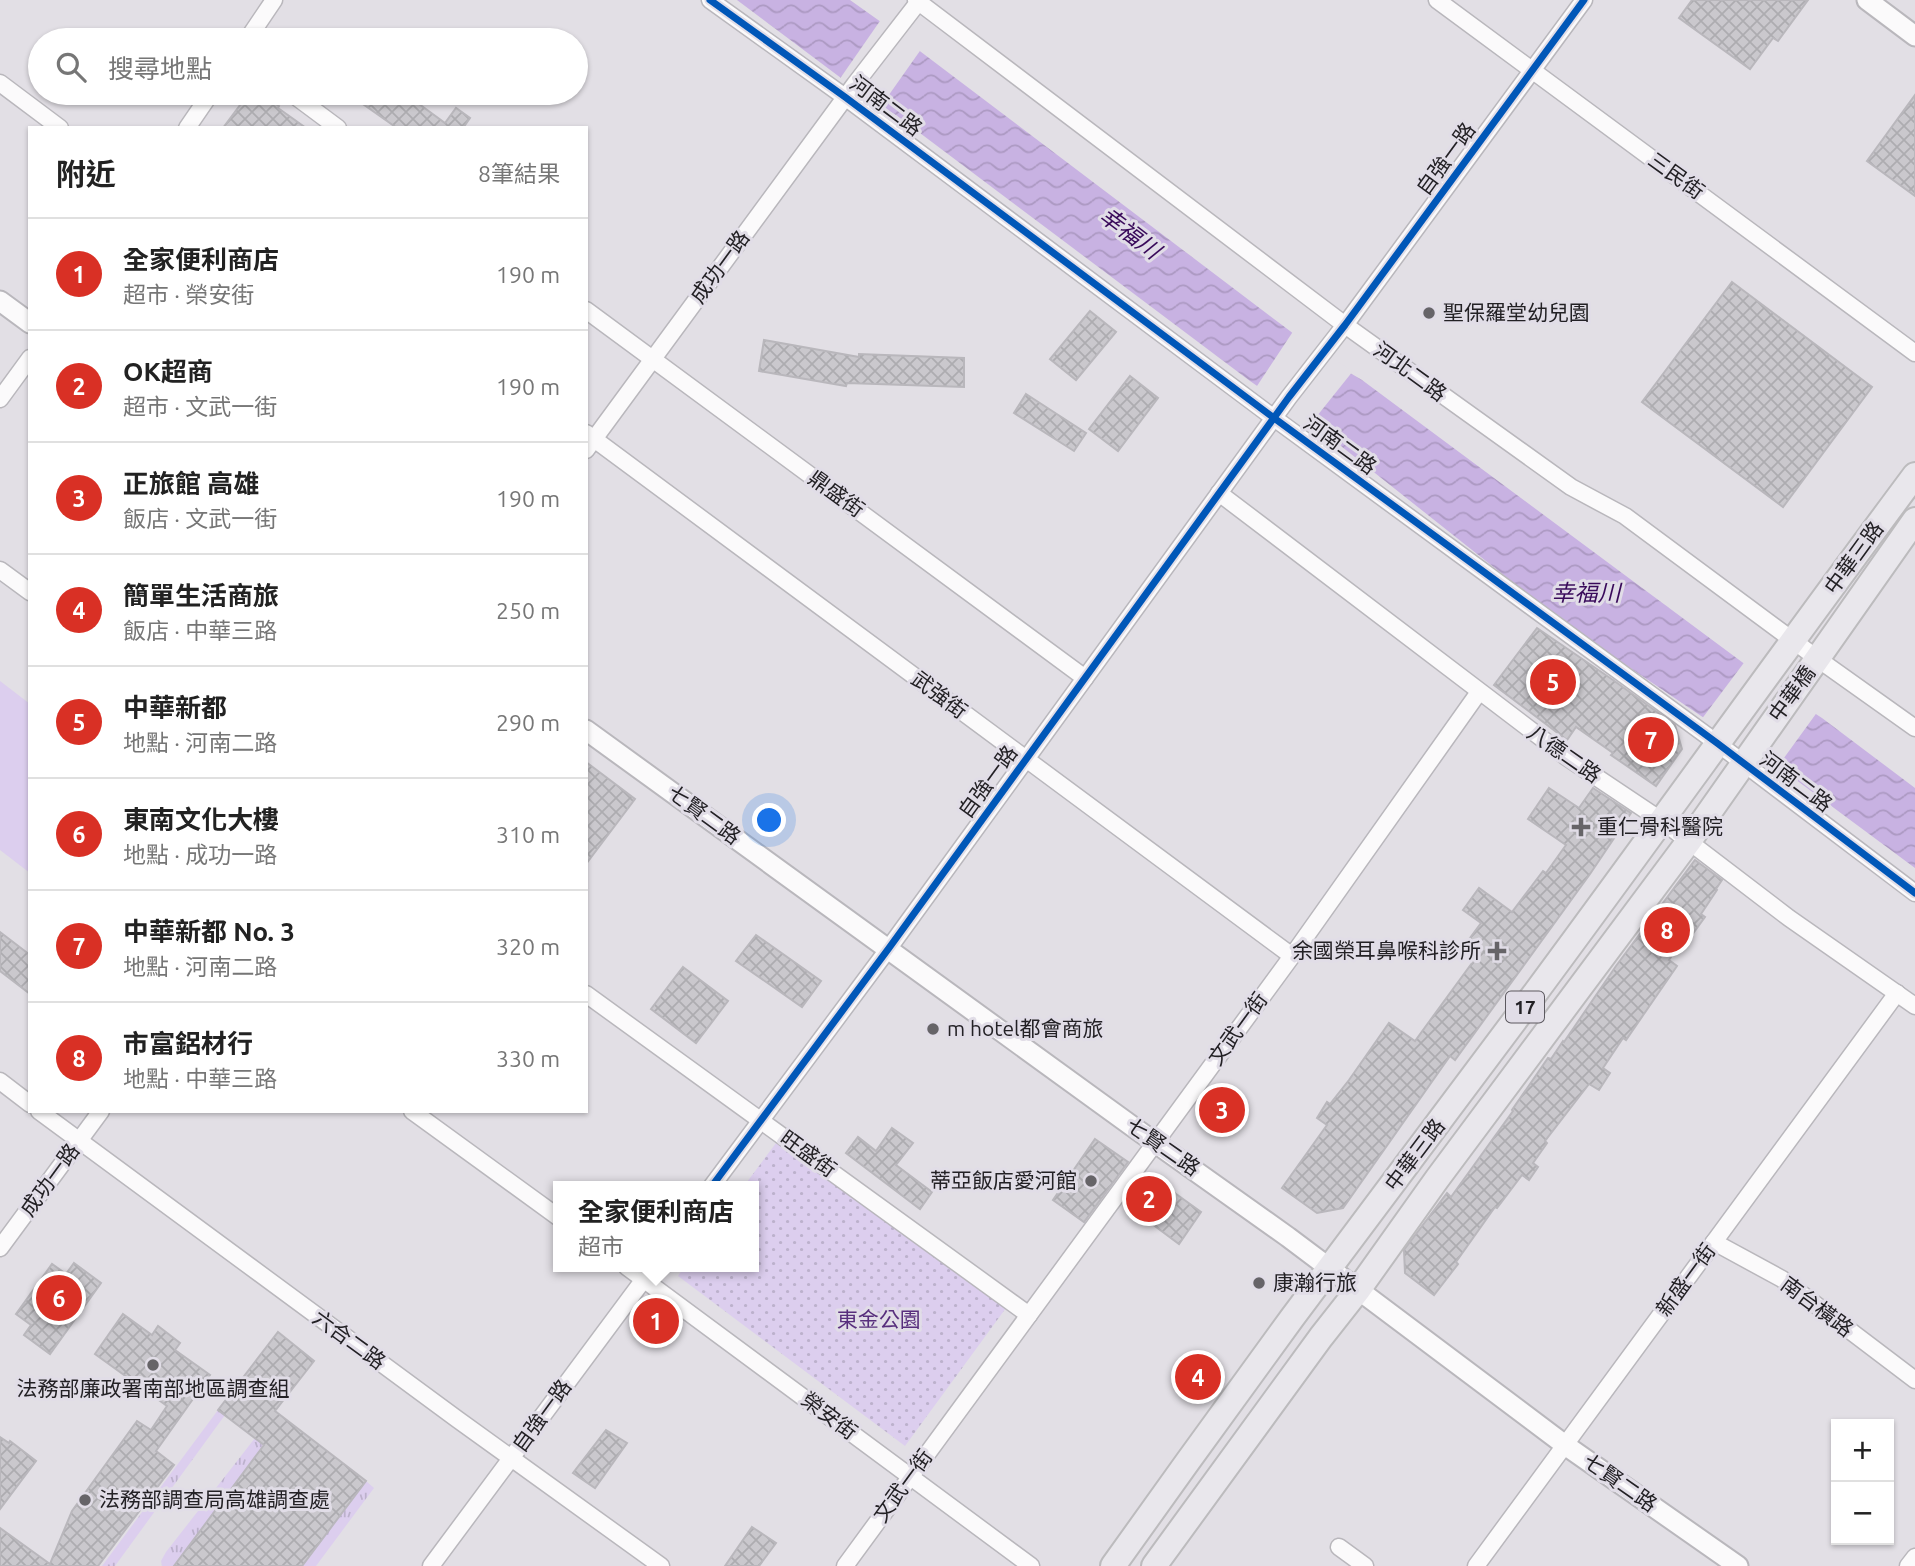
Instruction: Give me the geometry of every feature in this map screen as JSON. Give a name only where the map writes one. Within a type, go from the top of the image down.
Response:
[{"type":"main road","name":"中華三路","points":[[1793,641],[1915,475]]},
{"type":"main road","name":"中華三路","points":[[1818,659],[1915,520]]},
{"type":"main road","name":"中華橋","points":[[1717,743],[1793,641]]},
{"type":"main road","name":"中華橋","points":[[1742,763],[1818,659]]},
{"type":"main road","name":"中華三路","points":[[1113,1566],[1717,743]]},
{"type":"main road","name":"中華三路","points":[[1154,1566],[1689,841],[1742,763]]},
{"type":"street","points":[[255,28],[274,0]]},
{"type":"street","name":"河南二路","points":[[710,0],[850,91],[1274,418],[1915,892]]},
{"type":"street","name":"三民街","points":[[1437,0],[1915,353]]},
{"type":"street","name":"自強一路","points":[[716,1181],[889,948],[1289,397],[1584,0]]},
{"type":"street","points":[[1867,0],[1915,36]]},
{"type":"street","name":"成功一路","points":[[589,441],[653,359],[916,4]]},
{"type":"street","name":"河北二路","points":[[916,4],[1340,331],[1572,487],[1625,516],[1915,728]]},
{"type":"street","points":[[0,83],[28,104]]},
{"type":"street","points":[[29,105],[57,126]]},
{"type":"street","points":[[188,126],[203,105]]},
{"type":"street","points":[[307,105],[335,126]]},
{"type":"street","points":[[0,301],[28,322]]},
{"type":"street","name":"鼎盛街","points":[[588,311],[1085,678]]},
{"type":"street","points":[[0,399],[28,361]]},
{"type":"street","name":"武強街","points":[[589,441],[1292,956]]},
{"type":"street","name":"八德二路","points":[[1219,494],[1479,692],[1662,821],[1789,918],[1915,1006]]},
{"type":"street","points":[[0,570],[28,591]]},
{"type":"street","name":"文武一街","points":[[845,1566],[1292,956],[1479,692]]},
{"type":"street","name":"七賢二路","points":[[588,731],[1155,1143],[1289,1237],[1565,1445],[1738,1566]]},
{"type":"street","name":"新盛一街","points":[[1476,1566],[1897,993]]},
{"type":"street","name":"旺盛街","points":[[588,995],[1029,1315]]},
{"type":"street","points":[[0,1081],[28,1102]]},
{"type":"street","name":"六合二路","points":[[42,1113],[661,1566]]},
{"type":"street","name":"成功一路","points":[[0,1248],[100,1113]]},
{"type":"street","points":[[415,1113],[553,1213]]},
{"type":"street","name":"南台橫路","points":[[1714,1242],[1782,1279],[1915,1380]]},
{"type":"street","name":"自強一路","points":[[431,1566],[648,1273]]},
{"type":"street","name":"榮安街","points":[[648,1273],[910,1477],[1031,1566]]},
{"type":"street","points":[[1339,1548],[1365,1566]]},
{"type":"street","points":[[1908,1566],[1915,1557]]},
{"type":"green space","points":[[0,681],[28,702],[28,871],[0,850]]},
{"type":"green space","name":"東金公園","points":[[779,1139],[1006,1308],[905,1446],[678,1276],[681,1272],[759,1272],[759,1181],[748,1181]]},
{"type":"green space","points":[[218,1410],[225,1415],[115,1566],[102,1566]]},
{"type":"green space","points":[[255,1438],[264,1446],[178,1566],[162,1566],[161,1561],[166,1552]]},
{"type":"green space","points":[[366,1481],[374,1488],[316,1566],[302,1566]]},
{"type":"water","name":"幸福川","points":[[737,0],[850,0],[888,27],[1328,360],[1362,380],[1915,788],[1915,868],[1757,751],[1564,623],[1322,431],[1250,381],[896,115],[873,102]]},
{"type":"pier","points":[[882,18],[922,48],[879,109],[839,80]]},
{"type":"pier","points":[[1294,330],[1353,371],[1309,426],[1255,389]]},
{"type":"pier","points":[[1746,660],[1818,711],[1776,769],[1701,720]]},
{"type":"building","points":[[1692,0],[1808,0],[1778,41],[1773,38],[1750,69],[1679,18]]},
{"type":"building","points":[[1915,95],[1915,196],[1867,161]]},
{"type":"building","points":[[240,105],[278,105],[303,126],[224,126]]},
{"type":"building","points":[[364,105],[420,105],[445,123],[456,108],[470,118],[464,126],[394,126]]},
{"type":"building","points":[[1732,282],[1872,387],[1783,507],[1642,402]]},
{"type":"building","points":[[1090,311],[1116,332],[1076,380],[1050,359]]},
{"type":"building","points":[[764,340],[859,357],[859,354],[964,358],[964,387],[847,383],[846,386],[759,371]]},
{"type":"building","points":[[1130,376],[1158,398],[1118,451],[1089,429]]},
{"type":"building","points":[[1026,394],[1086,433],[1074,451],[1014,413]]},
{"type":"building","points":[[1537,628],[1675,725],[1682,749],[1656,786],[1576,727],[1567,740],[1494,685]]},
{"type":"building","points":[[588,764],[635,799],[588,861]]},
{"type":"building","points":[[1549,788],[1579,808],[1593,788],[1631,813],[1455,1060],[1450,1056],[1343,1208],[1317,1213],[1282,1188],[1327,1125],[1317,1118],[1327,1102],[1330,1104],[1349,1080],[1389,1023],[1415,1041],[1480,952],[1467,942],[1481,923],[1463,910],[1479,888],[1512,912],[1566,845],[1528,819]]},
{"type":"building","points":[[1695,860],[1722,880],[1701,914],[1705,917],[1689,939],[1685,937],[1669,960],[1677,966],[1626,1040],[1623,1038],[1603,1068],[1610,1073],[1599,1090],[1589,1084],[1545,1141],[1547,1143],[1533,1163],[1538,1167],[1529,1180],[1522,1175],[1497,1208],[1495,1207],[1434,1295],[1405,1273],[1404,1250],[1447,1193],[1451,1197],[1548,1058],[1551,1059],[1564,1042],[1616,966]]},
{"type":"building","points":[[0,932],[28,953],[28,992],[0,971]]},
{"type":"building","points":[[756,935],[821,981],[802,1007],[736,961]]},
{"type":"building","points":[[683,967],[728,1001],[696,1043],[651,1009]]},
{"type":"building","points":[[892,1128],[913,1143],[896,1165],[932,1192],[920,1209],[846,1153],[858,1137],[876,1151]]},
{"type":"building","name":"蒂亞飯店愛河館","points":[[1095,1139],[1128,1162],[1084,1222],[1053,1200]]},
{"type":"building","points":[[1154,1178],[1201,1212],[1179,1244],[1124,1203],[1138,1183]]},
{"type":"building","points":[[74,1263],[101,1283],[50,1354],[24,1335],[31,1325],[16,1314],[52,1264],[66,1274]]},
{"type":"building","points":[[123,1314],[152,1335],[158,1326],[180,1343],[175,1350],[210,1375],[156,1451],[174,1465],[98,1566],[0,1566],[0,1528],[50,1564],[72,1511],[137,1421],[151,1430],[167,1406],[95,1354]]},
{"type":"building","points":[[278,1332],[314,1361],[275,1411],[366,1481],[302,1566],[174,1566],[264,1445],[218,1410]]},
{"type":"building","points":[[606,1430],[627,1443],[595,1488],[573,1473]]},
{"type":"building","points":[[0,1437],[9,1443],[10,1441],[36,1461],[0,1509]]},
{"type":"building","points":[[752,1527],[776,1543],[759,1566],[725,1566]]},
{"type":"cycle path","points":[[710,0],[1717,743],[1915,893]]},
{"type":"cycle path","points":[[716,1181],[889,948],[1289,397],[1584,0]]},
{"type":"place","name":"聖保羅堂幼兒園","points":[[1429,313]]},
{"type":"place","name":"中華新都","points":[[1553,682]]},
{"type":"place","name":"中華新都 No. 3","points":[[1651,740]]},
{"type":"place","name":"重仁骨科醫院","points":[[1581,827]]},
{"type":"place","name":"市富鋁材行","points":[[1667,930]]},
{"type":"place","name":"余國榮耳鼻喉科診所","points":[[1497,951]]},
{"type":"place","name":"m hotel都會商旅","points":[[933,1029]]},
{"type":"place","name":"正旅館 高雄","points":[[1222,1110]]},
{"type":"place","name":"蒂亞飯店愛河館","points":[[1091,1181]]},
{"type":"place","name":"OK超商","points":[[1149,1199]]},
{"type":"place","name":"康瀚行旅","points":[[1259,1283]]},
{"type":"place","name":"東南文化大樓","points":[[59,1298]]},
{"type":"place","name":"全家便利商店","points":[[656,1321]]},
{"type":"place","name":"法務部廉政署南部地區調查組","points":[[153,1365]]},
{"type":"place","name":"簡單生活商旅","points":[[1198,1377]]},
{"type":"place","name":"法務部調查局高雄調查處","points":[[85,1500]]}]
